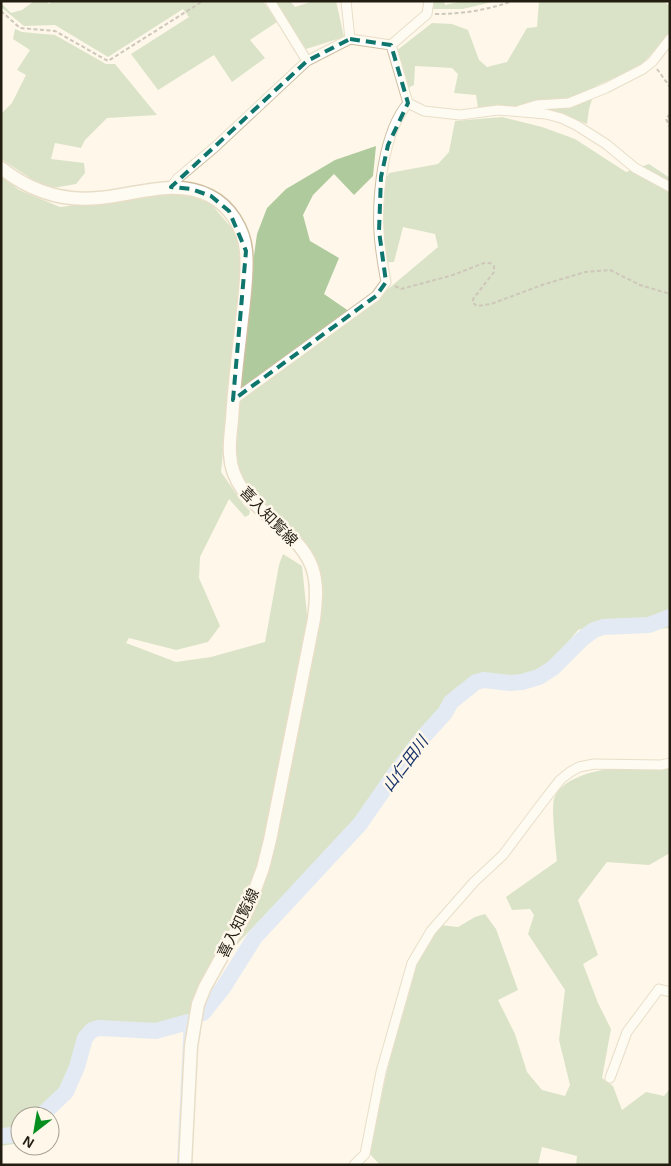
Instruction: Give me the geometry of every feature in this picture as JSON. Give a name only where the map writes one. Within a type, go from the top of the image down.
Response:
[{"type":"main road","name":"喜入知覧線","points":[[1,168],[26,185],[41,192],[58,196],[99,198],[171,187],[191,189],[211,196],[221,203],[236,220],[246,251],[246,280],[233,400],[230,454],[232,469],[244,493],[292,538],[304,552],[312,568],[315,583],[316,598],[308,648],[263,868],[247,911],[205,987],[198,1004],[191,1046],[185,1165]]},
{"type":"street","points":[[270,1],[307,61]]},
{"type":"street","points":[[346,1],[350,39]]},
{"type":"street","points":[[171,187],[177,179],[215,147],[307,61],[350,39],[391,45],[427,14],[429,1]]},
{"type":"street","points":[[516,112],[537,105],[569,103],[606,88],[643,69],[652,62],[670,39]]},
{"type":"street","points":[[391,45],[408,103],[424,111],[460,115],[498,110],[546,114],[561,118],[606,144],[635,168],[670,187]]},
{"type":"street","points":[[233,400],[376,296],[386,282],[379,231],[381,177],[388,145],[402,111],[408,103]]},
{"type":"street","points":[[354,1165],[365,1154],[382,1072],[412,963],[431,931],[474,882],[503,855],[538,807],[560,780],[570,772],[580,767],[594,764],[670,764]]},
{"type":"street","points":[[610,1078],[627,1032],[659,989],[670,992]]},
{"type":"path","points":[[1,11],[20,28],[55,31],[108,61],[203,1]]},
{"type":"path","points":[[427,14],[458,14],[496,7],[513,1]]},
{"type":"path","points":[[652,62],[670,87]]},
{"type":"path","points":[[670,114],[666,119],[670,127]]},
{"type":"path","points":[[386,282],[401,289],[453,275],[484,263],[490,263],[494,266],[494,272],[473,299],[473,303],[477,306],[490,304],[584,272],[610,270],[640,285],[670,294]]},
{"type":"highlighted area","points":[[350,39],[391,45],[408,103],[388,145],[381,177],[379,231],[386,282],[376,296],[233,400],[246,251],[229,211],[211,196],[191,189],[171,187],[307,61]]},
{"type":"green space","points":[[34,1],[46,1],[49,4],[52,1],[263,1],[277,22],[250,40],[265,58],[232,82],[214,55],[158,90],[131,54],[189,17],[183,9],[108,57],[55,25],[24,26],[1,7],[1,3],[11,13],[22,10]]},
{"type":"green space","points":[[275,1],[290,1],[295,7],[314,1],[336,1],[344,37],[306,49]]},
{"type":"green space","points":[[432,1],[444,1],[445,5],[463,1],[496,1],[463,9],[431,9]]},
{"type":"green space","points":[[539,1],[663,1],[670,6],[670,32],[641,66],[596,86],[589,109],[587,124],[555,111],[515,107],[478,108],[476,95],[454,93],[458,74],[452,68],[415,66],[414,85],[408,88],[396,51],[432,23],[452,24],[468,30],[479,60],[487,67],[507,62],[527,28],[537,27]]},
{"type":"green space","points":[[15,29],[22,32],[55,35],[106,64],[115,64],[157,115],[107,118],[85,140],[81,148],[55,143],[51,159],[84,163],[85,173],[76,184],[53,188],[35,181],[1,159],[1,114],[12,103],[26,75],[17,70],[30,50],[13,39]]},
{"type":"green space","points":[[502,117],[542,127],[575,139],[626,172],[649,164],[670,178],[670,628],[614,632],[589,627],[578,630],[544,671],[520,678],[479,676],[474,678],[447,699],[359,816],[199,984],[190,1017],[172,1025],[99,1023],[82,1035],[76,1063],[68,1084],[45,1106],[10,1106],[10,1145],[1,1146],[1,176],[19,190],[60,207],[169,194],[191,196],[211,204],[236,233],[240,249],[240,283],[221,472],[250,511],[249,515],[245,517],[229,499],[200,557],[199,578],[220,626],[208,642],[176,650],[129,638],[126,643],[176,662],[211,657],[265,642],[279,565],[283,554],[302,566],[308,624],[321,585],[245,485],[235,461],[244,328],[257,234],[267,208],[286,189],[335,160],[376,146],[373,176],[354,195],[334,174],[313,195],[303,215],[310,241],[339,258],[324,294],[356,316],[438,247],[435,234],[403,227],[394,262],[386,262],[382,234],[386,178],[389,173],[438,164],[449,152],[455,121]]},
{"type":"green space","points":[[613,768],[670,768],[670,853],[649,865],[607,862],[578,900],[598,955],[583,964],[598,1003],[611,1029],[602,1078],[613,1086],[622,1110],[646,1092],[664,1096],[670,1089],[670,1165],[576,1165],[577,1156],[542,1147],[538,1165],[380,1165],[369,1153],[389,1062],[418,961],[440,925],[458,927],[475,917],[485,914],[496,929],[518,990],[498,1000],[515,1034],[527,1072],[542,1090],[565,1096],[570,1085],[559,1040],[565,990],[528,934],[534,915],[530,909],[512,910],[506,897],[557,861],[553,804],[558,792],[579,777]]},
{"type":"waterway","name":"山仁田川","points":[[203,1013],[223,988],[255,937],[360,824],[394,775],[424,736],[445,713],[451,702],[476,682],[484,680],[510,683],[539,677],[553,668],[582,639],[594,630],[603,627],[649,625],[670,617]]},
{"type":"waterway","name":"山仁田川","points":[[51,1106],[66,1092],[77,1067],[85,1038],[92,1030],[99,1028],[156,1031],[188,1022]]},
{"type":"waterway","points":[[178,1165],[185,1023]]},
{"type":"waterway","name":"山仁田川","points":[[1,1136],[10,1135]]}]
